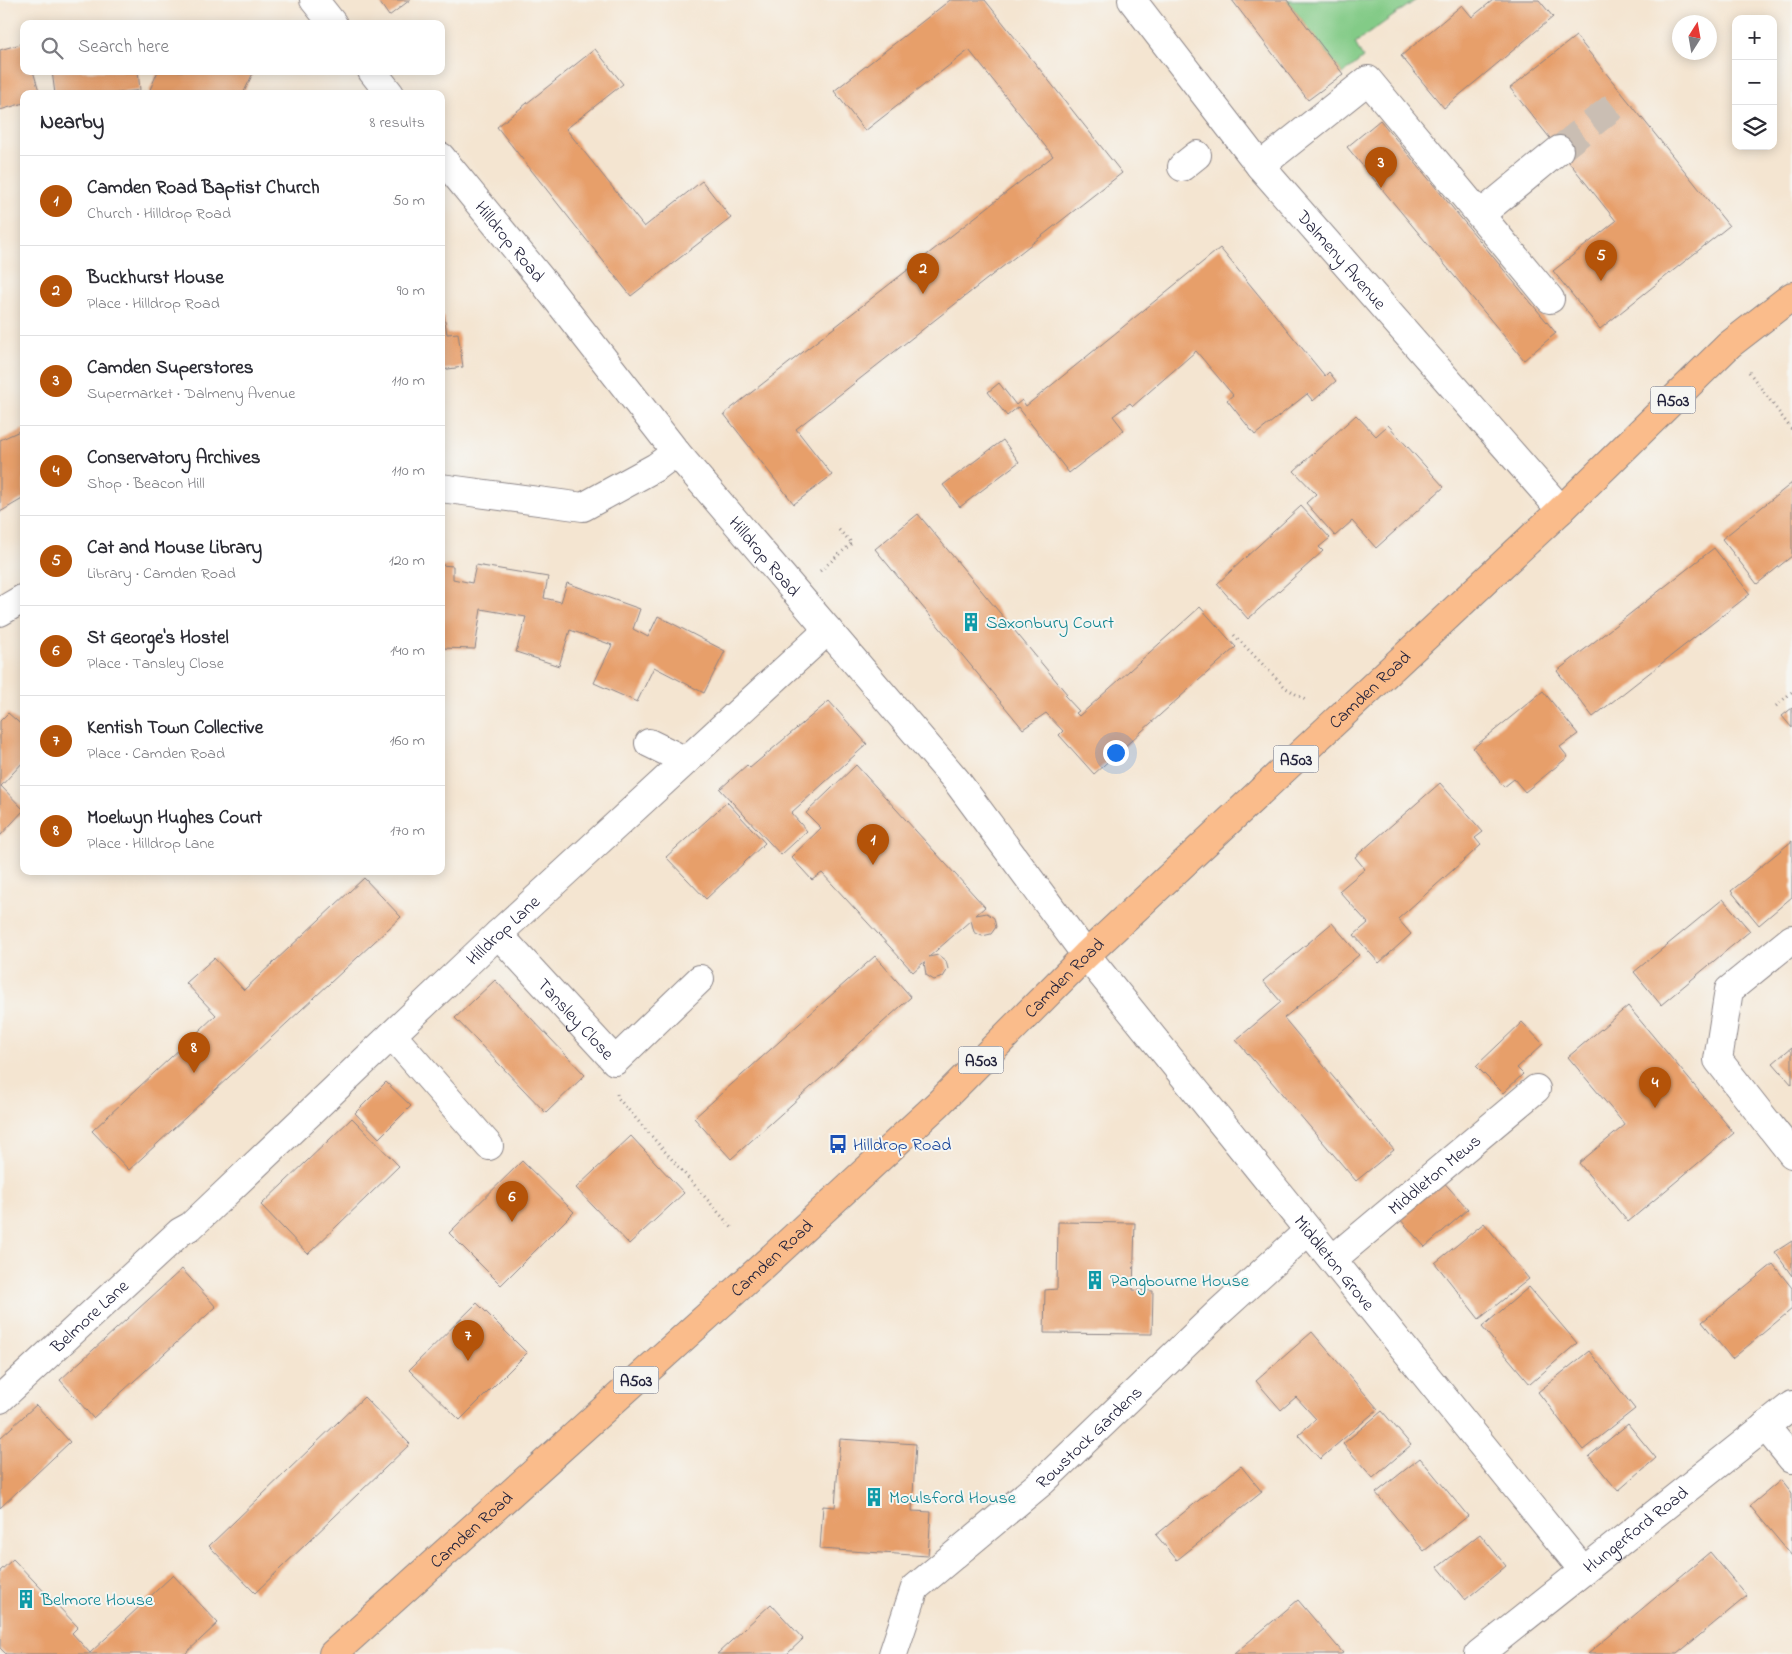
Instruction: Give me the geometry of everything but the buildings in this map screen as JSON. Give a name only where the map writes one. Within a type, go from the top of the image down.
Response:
[{"type":"highway","name":"Camden Road","points":[[332,1654],[764,1265],[938,1104],[1086,955],[1561,510],[1729,345],[1792,296]]},
{"type":"street","points":[[314,0],[330,20]]},
{"type":"street","name":"Dalmeny Avenue","points":[[1132,0],[1260,166],[1561,510]]},
{"type":"street","points":[[375,75],[387,90]]},
{"type":"street","points":[[1260,166],[1368,80],[1550,299]]},
{"type":"street","points":[[1480,215],[1559,150]]},
{"type":"street","name":"Hilldrop Road","points":[[445,162],[676,452],[956,780],[1086,955]]},
{"type":"street","points":[[445,489],[582,507],[656,467],[676,452]]},
{"type":"street","points":[[0,612],[20,600]]},
{"type":"street","name":"Hilldrop Lane","points":[[180,1232],[191,1226],[498,934],[684,760],[828,630]]},
{"type":"street","points":[[649,743],[684,760]]},
{"type":"street","name":"Tansley Close","points":[[498,934],[615,1061],[700,980]]},
{"type":"street","points":[[1792,939],[1729,990],[1718,1060],[1792,1154]]},
{"type":"street","name":"Middleton Grove","points":[[1086,955],[1583,1570]]},
{"type":"street","points":[[392,1035],[489,1146]]},
{"type":"street","name":"Middleton Mews","points":[[1333,1259],[1536,1089]]},
{"type":"street","name":"Belmore Lane","points":[[0,1400],[180,1232]]},
{"type":"street","name":"Rowstock Gardens","points":[[893,1654],[915,1588],[1042,1481],[1219,1312],[1308,1232]]},
{"type":"street","name":"Hungerford Road","points":[[1479,1654],[1792,1405]]},
{"type":"street","points":[[1765,1426],[1792,1458]]},
{"type":"path","points":[[1729,345],[1792,430]]},
{"type":"path","points":[[796,592],[852,543],[837,528]]},
{"type":"path","points":[[1234,635],[1286,688],[1337,721]]},
{"type":"path","points":[[1776,706],[1792,692]]},
{"type":"path","points":[[615,1061],[618,1098],[733,1229]]},
{"type":"green space","points":[[1287,0],[1416,0],[1355,43],[1363,58],[1343,74]]},
{"type":"tunnel","points":[[1559,150],[1624,98]]},
{"type":"place","name":"Camden Superstores","points":[[1381,188]]},
{"type":"place","name":"Cat and Mouse Library","points":[[1601,281]]},
{"type":"place","name":"Buckhurst House","points":[[923,294]]},
{"type":"place","name":"Saxonbury Court","points":[[971,622]]},
{"type":"place","name":"Camden Road Baptist Church","points":[[873,865]]},
{"type":"place","name":"Moelwyn Hughes Court","points":[[194,1073]]},
{"type":"place","name":"Conservatory Archives","points":[[1655,1108]]},
{"type":"place","name":"Hilldrop Road","points":[[838,1144]]},
{"type":"place","name":"St George's Hostel","points":[[512,1222]]},
{"type":"place","name":"Pangbourne House","points":[[1095,1280]]},
{"type":"place","name":"Kentish Town Collective","points":[[468,1361]]},
{"type":"place","name":"Moulsford House","points":[[874,1497]]},
{"type":"place","name":"Belmore House","points":[[26,1599]]}]
